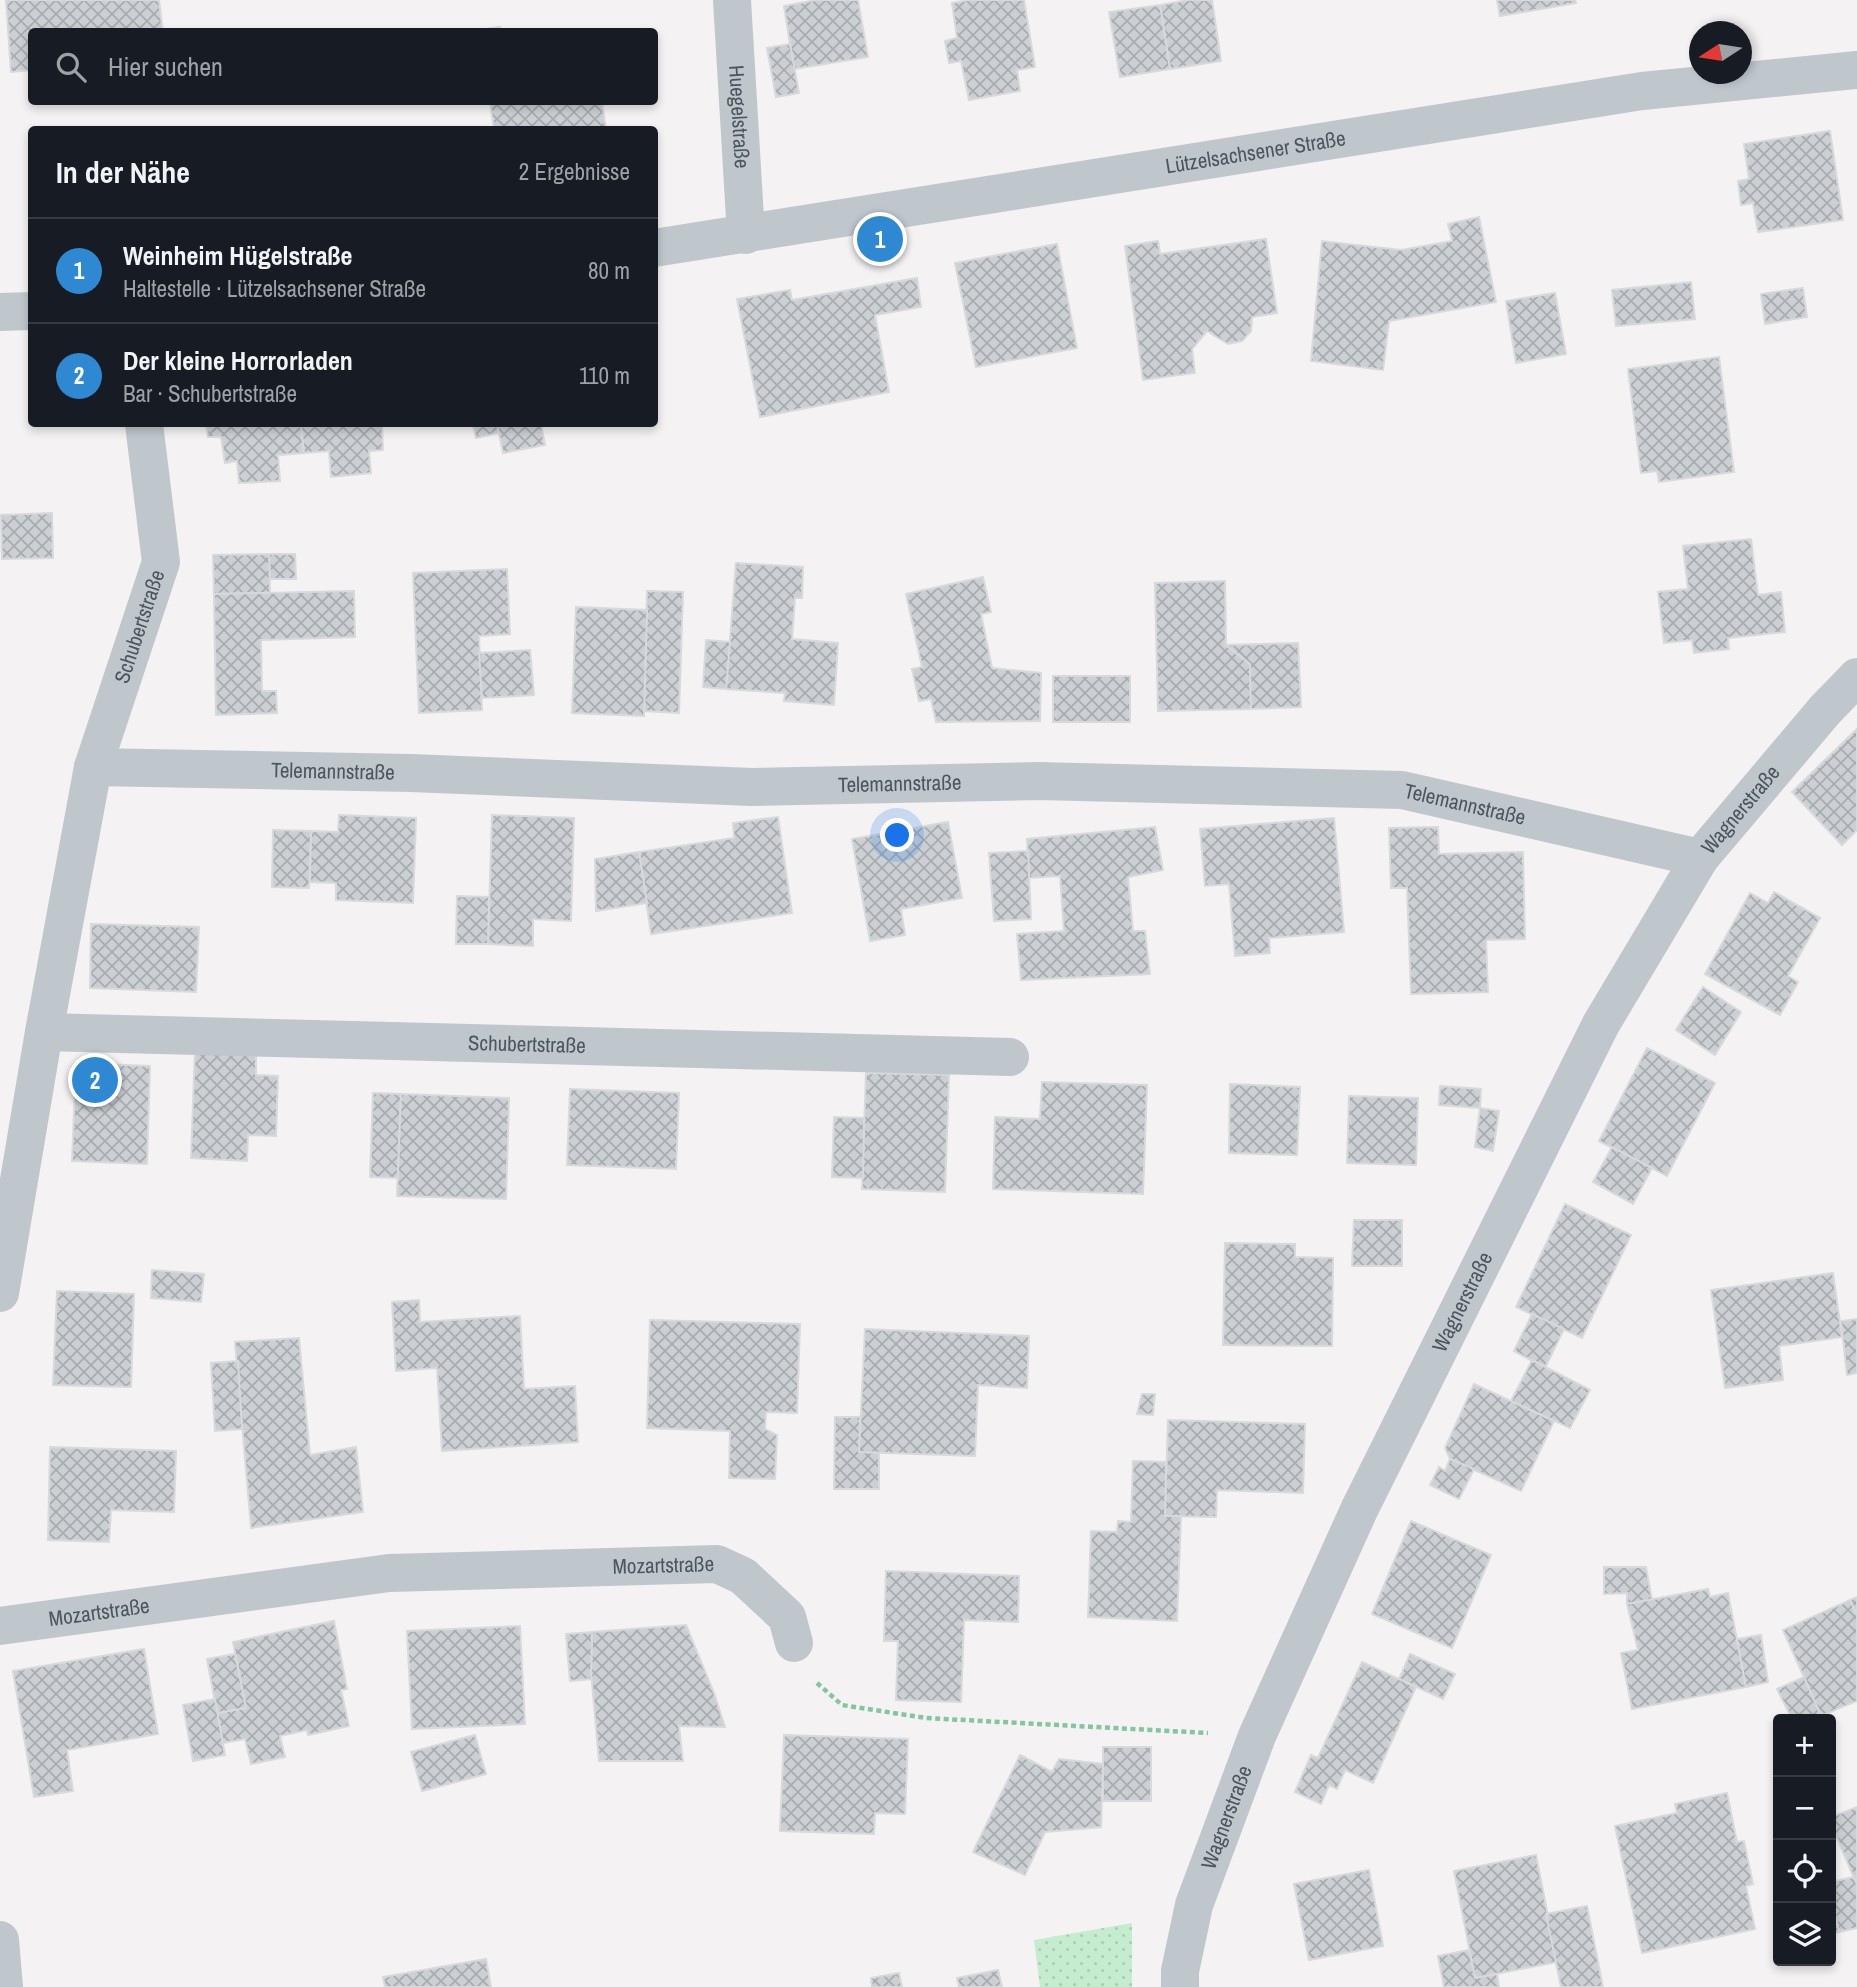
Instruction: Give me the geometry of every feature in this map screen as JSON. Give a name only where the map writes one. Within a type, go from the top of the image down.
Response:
[{"type":"street","name":"Huegelstraße","points":[[732,0],[746,235]]},
{"type":"street","name":"Lützelsachsener Straße","points":[[658,247],[1642,91],[1857,70]]},
{"type":"street","points":[[0,312],[28,311]]},
{"type":"street","name":"Schubertstraße","points":[[0,1293],[44,1032],[93,767],[161,562],[144,427]]},
{"type":"street","name":"Wagnerstraße","points":[[1180,1987],[1180,1971],[1194,1905],[1257,1736],[1359,1510],[1595,1037],[1700,858],[1825,710],[1857,677]]},
{"type":"street","name":"Telemannstraße","points":[[93,767],[411,773],[752,787],[1038,782],[1402,790],[1700,858]]},
{"type":"street","name":"Schubertstraße","points":[[44,1032],[1010,1057]]},
{"type":"street","name":"Mozartstraße","points":[[0,1626],[389,1573],[717,1564],[743,1576],[787,1617],[794,1643]]},
{"type":"street","points":[[0,1940],[4,1987]]},
{"type":"path","points":[[794,1643],[814,1679],[842,1705],[926,1718],[1257,1736]]},
{"type":"green space","points":[[1132,1923],[1132,1987],[1040,1987],[1034,1940]]},
{"type":"building","points":[[6,0],[159,0],[162,28],[28,28],[28,70],[11,72]]},
{"type":"building","points":[[816,0],[858,0],[868,57],[794,69],[784,6]]},
{"type":"building","points":[[969,0],[1024,0],[1035,67],[1017,70],[1020,91],[969,100],[961,61],[949,63],[945,41],[957,38],[952,3]]},
{"type":"building","points":[[1188,0],[1212,0],[1221,61],[1170,69],[1160,5]]},
{"type":"building","points":[[1497,0],[1575,0],[1576,3],[1500,16]]},
{"type":"building","points":[[1160,5],[1170,69],[1120,77],[1109,12]]},
{"type":"building","points":[[790,44],[799,93],[776,97],[767,48]]},
{"type":"building","points":[[490,105],[602,105],[605,126],[493,126]]},
{"type":"building","points":[[1830,131],[1843,220],[1758,232],[1753,203],[1741,205],[1738,181],[1749,179],[1744,144]]},
{"type":"building","points":[[1479,217],[1496,302],[1389,321],[1383,370],[1311,361],[1322,241],[1401,250],[1452,241],[1448,224]]},
{"type":"building","points":[[1266,239],[1277,313],[1252,317],[1251,331],[1242,341],[1228,344],[1207,331],[1192,349],[1195,373],[1143,380],[1125,246],[1158,241],[1160,254]]},
{"type":"building","points":[[1057,244],[1077,348],[976,367],[955,263]]},
{"type":"building","points":[[917,278],[921,307],[875,315],[889,392],[760,417],[737,299],[790,290],[792,300]]},
{"type":"building","points":[[1691,282],[1695,319],[1616,326],[1612,290]]},
{"type":"building","points":[[1803,288],[1807,317],[1765,324],[1761,294]]},
{"type":"building","points":[[1555,293],[1566,354],[1516,363],[1506,301]]},
{"type":"building","points":[[1719,357],[1734,472],[1659,482],[1657,471],[1641,473],[1628,369]]},
{"type":"building","points":[[206,427],[301,427],[304,453],[278,455],[280,481],[239,483],[237,461],[225,463],[221,437],[208,437]]},
{"type":"building","points":[[301,427],[382,427],[383,450],[369,451],[371,473],[331,477],[329,451],[304,453]]},
{"type":"building","points":[[474,427],[498,427],[499,433],[476,438]]},
{"type":"building","points":[[498,427],[542,427],[545,445],[503,453]]},
{"type":"building","points":[[52,513],[53,558],[2,559],[1,515]]},
{"type":"building","points":[[1751,539],[1758,595],[1781,592],[1785,632],[1728,638],[1729,649],[1694,653],[1692,640],[1664,643],[1658,592],[1688,589],[1683,546]]},
{"type":"building","points":[[269,554],[295,554],[296,579],[270,579]]},
{"type":"building","points":[[269,554],[270,593],[214,594],[213,555]]},
{"type":"building","points":[[736,563],[803,567],[802,598],[795,598],[792,639],[838,643],[834,705],[784,701],[785,693],[726,689]]},
{"type":"building","points":[[507,569],[510,634],[479,636],[482,710],[419,713],[413,573]]},
{"type":"building","points":[[983,577],[991,612],[981,614],[992,668],[1041,673],[1040,721],[936,722],[931,699],[919,701],[912,669],[922,667],[906,594]]},
{"type":"building","points":[[1225,581],[1226,645],[1250,664],[1251,709],[1158,711],[1155,583]]},
{"type":"building","points":[[354,591],[355,637],[261,640],[262,691],[276,691],[277,713],[216,715],[214,594]]},
{"type":"building","points":[[647,591],[683,592],[679,713],[644,711]]},
{"type":"building","points":[[576,607],[647,610],[644,716],[572,713]]},
{"type":"building","points":[[706,640],[730,642],[726,689],[703,687]]},
{"type":"building","points":[[1298,643],[1301,707],[1251,709],[1250,664],[1226,645]]},
{"type":"building","points":[[530,650],[534,695],[482,698],[479,653]]},
{"type":"building","points":[[1053,676],[1130,676],[1130,722],[1053,722]]},
{"type":"building","points":[[1857,729],[1857,830],[1842,845],[1792,792]]},
{"type":"building","points":[[339,815],[416,818],[413,903],[336,900],[336,883],[310,882],[311,831],[338,832]]},
{"type":"building","points":[[492,815],[574,818],[571,921],[533,919],[533,946],[488,944]]},
{"type":"building","points":[[778,817],[792,913],[651,934],[639,852],[734,838],[733,823]]},
{"type":"building","points":[[1334,818],[1344,932],[1269,938],[1270,953],[1235,956],[1229,884],[1205,886],[1200,829]]},
{"type":"building","points":[[948,822],[962,898],[901,909],[905,935],[870,941],[852,839]]},
{"type":"building","points":[[1155,827],[1163,870],[1128,877],[1133,931],[1145,931],[1150,974],[1021,980],[1017,934],[1064,931],[1060,876],[1029,878],[1027,839]]},
{"type":"building","points":[[1438,827],[1439,854],[1523,852],[1525,939],[1486,940],[1488,992],[1411,994],[1407,888],[1391,888],[1389,828]]},
{"type":"building","points":[[273,830],[311,831],[309,888],[272,887]]},
{"type":"building","points":[[1028,851],[1031,919],[994,921],[989,853]]},
{"type":"building","points":[[639,852],[647,903],[596,911],[595,859]]},
{"type":"building","points":[[1774,892],[1820,918],[1788,976],[1798,982],[1780,1015],[1705,974],[1750,893],[1768,903]]},
{"type":"building","points":[[457,896],[489,897],[488,944],[456,944]]},
{"type":"building","points":[[91,924],[199,927],[196,992],[90,988]]},
{"type":"building","points":[[1703,987],[1741,1012],[1715,1055],[1676,1030]]},
{"type":"building","points":[[1647,1048],[1715,1083],[1667,1176],[1599,1141]]},
{"type":"building","points":[[195,1049],[256,1051],[256,1075],[278,1076],[276,1136],[248,1135],[247,1161],[191,1158]]},
{"type":"building","points":[[76,1063],[150,1066],[147,1164],[72,1161]]},
{"type":"building","points":[[866,1073],[949,1075],[945,1192],[862,1189]]},
{"type":"building","points":[[1042,1082],[1147,1085],[1143,1194],[993,1189],[995,1117],[1040,1119]]},
{"type":"building","points":[[1230,1084],[1300,1087],[1297,1155],[1229,1153]]},
{"type":"building","points":[[1440,1086],[1481,1089],[1480,1108],[1439,1105]]},
{"type":"building","points":[[570,1089],[679,1093],[676,1169],[567,1165]]},
{"type":"building","points":[[373,1093],[401,1094],[398,1178],[370,1177]]},
{"type":"building","points":[[401,1094],[509,1098],[506,1199],[397,1196]]},
{"type":"building","points":[[1349,1096],[1418,1098],[1416,1165],[1347,1163]]},
{"type":"building","points":[[1480,1108],[1499,1111],[1493,1151],[1475,1147]]},
{"type":"building","points":[[834,1117],[864,1118],[863,1178],[832,1177]]},
{"type":"building","points":[[1612,1147],[1652,1168],[1633,1204],[1593,1182]]},
{"type":"building","points":[[1565,1204],[1631,1235],[1582,1338],[1516,1307]]},
{"type":"building","points":[[1354,1220],[1402,1220],[1402,1266],[1352,1266]]},
{"type":"building","points":[[1225,1243],[1295,1244],[1295,1257],[1333,1258],[1332,1346],[1223,1345]]},
{"type":"building","points":[[152,1270],[204,1274],[201,1302],[151,1298]]},
{"type":"building","points":[[1833,1273],[1842,1337],[1779,1346],[1783,1380],[1725,1388],[1711,1290]]},
{"type":"building","points":[[57,1291],[134,1294],[131,1387],[53,1385]]},
{"type":"building","points":[[419,1300],[420,1322],[520,1316],[524,1389],[575,1386],[578,1442],[442,1451],[437,1368],[396,1371],[392,1302]]},
{"type":"building","points":[[1532,1314],[1564,1329],[1545,1368],[1514,1351]]},
{"type":"building","points":[[1857,1319],[1857,1373],[1847,1375],[1841,1321]]},
{"type":"building","points":[[650,1320],[800,1324],[797,1413],[766,1412],[765,1429],[777,1435],[775,1479],[729,1478],[730,1431],[647,1428]]},
{"type":"building","points":[[865,1329],[1029,1336],[1027,1388],[978,1385],[975,1456],[859,1452]]},
{"type":"building","points":[[299,1338],[310,1455],[356,1447],[363,1512],[251,1528],[235,1342]]},
{"type":"building","points":[[1532,1360],[1590,1390],[1570,1428],[1511,1401]]},
{"type":"building","points":[[238,1361],[242,1429],[215,1431],[211,1363]]},
{"type":"building","points":[[1474,1384],[1554,1421],[1521,1491],[1450,1459],[1445,1448]]},
{"type":"building","points":[[1142,1394],[1155,1394],[1153,1415],[1137,1414]]},
{"type":"building","points":[[835,1417],[860,1417],[859,1452],[879,1453],[879,1489],[834,1489]]},
{"type":"building","points":[[1168,1420],[1305,1424],[1303,1493],[1217,1490],[1216,1517],[1165,1516]]},
{"type":"building","points":[[50,1447],[176,1451],[174,1512],[111,1510],[109,1542],[48,1540]]},
{"type":"building","points":[[1450,1459],[1474,1469],[1459,1499],[1430,1485],[1439,1467],[1445,1471]]},
{"type":"building","points":[[1133,1461],[1166,1462],[1165,1516],[1181,1516],[1177,1621],[1088,1617],[1091,1531],[1117,1532],[1118,1521],[1131,1522]]},
{"type":"building","points":[[1411,1521],[1491,1555],[1452,1648],[1372,1614]]},
{"type":"building","points":[[1604,1567],[1646,1567],[1652,1600],[1627,1604],[1627,1593],[1604,1594]]},
{"type":"building","points":[[886,1571],[1019,1576],[1018,1622],[964,1620],[961,1702],[896,1700],[898,1641],[884,1641]]},
{"type":"building","points":[[1708,1589],[1710,1597],[1728,1593],[1746,1687],[1632,1709],[1621,1653],[1638,1650],[1627,1604]]},
{"type":"building","points":[[1857,1597],[1857,1615],[1850,1600]]},
{"type":"building","points":[[1850,1600],[1857,1615],[1857,1701],[1820,1714],[1783,1630]]},
{"type":"building","points":[[334,1621],[347,1689],[341,1690],[349,1726],[308,1735],[307,1730],[280,1736],[285,1757],[251,1764],[245,1739],[223,1743],[217,1713],[246,1708],[233,1642]]},
{"type":"building","points":[[686,1625],[725,1727],[679,1726],[683,1761],[599,1761],[591,1672],[592,1632]]},
{"type":"building","points":[[520,1626],[525,1724],[412,1729],[407,1631]]},
{"type":"building","points":[[592,1632],[591,1679],[570,1681],[566,1634]]},
{"type":"building","points":[[1761,1635],[1768,1682],[1746,1687],[1737,1639]]},
{"type":"building","points":[[144,1649],[158,1734],[67,1750],[73,1791],[34,1797],[13,1671]]},
{"type":"building","points":[[235,1654],[246,1708],[217,1713],[207,1659]]},
{"type":"building","points":[[1410,1654],[1455,1674],[1443,1699],[1399,1679]]},
{"type":"building","points":[[1362,1662],[1416,1687],[1373,1783],[1345,1770],[1337,1789],[1329,1785],[1321,1804],[1295,1792],[1311,1755],[1318,1758]]},
{"type":"building","points":[[1804,1677],[1820,1714],[1790,1714],[1777,1689]]},
{"type":"building","points":[[215,1699],[225,1755],[193,1761],[183,1705]]},
{"type":"building","points":[[475,1735],[486,1774],[422,1791],[411,1752]]},
{"type":"building","points":[[784,1735],[908,1739],[905,1814],[875,1813],[874,1834],[780,1831]]},
{"type":"building","points":[[1103,1747],[1151,1747],[1151,1801],[1103,1801]]},
{"type":"building","points":[[1020,1755],[1052,1772],[1059,1759],[1103,1764],[1101,1827],[1045,1832],[1025,1875],[973,1852]]},
{"type":"building","points":[[1727,1793],[1737,1842],[1744,1841],[1753,1884],[1746,1886],[1755,1929],[1642,1953],[1615,1826],[1677,1813],[1675,1804]]},
{"type":"building","points":[[1857,1807],[1857,1885],[1836,1836],[1836,1815]]},
{"type":"building","points":[[1536,1855],[1557,1962],[1475,1978],[1454,1871]]},
{"type":"building","points":[[1369,1870],[1383,1946],[1309,1960],[1294,1884]]},
{"type":"building","points":[[1854,1877],[1857,1885],[1857,1928],[1839,1932],[1836,1918],[1836,1881]]},
{"type":"building","points":[[1587,1906],[1603,1987],[1561,1987],[1546,1914]]},
{"type":"building","points":[[1469,1950],[1475,1978],[1497,1974],[1499,1987],[1444,1987],[1438,1956]]},
{"type":"building","points":[[486,1959],[491,1987],[385,1987],[383,1977]]},
{"type":"building","points":[[998,1970],[1002,1987],[959,1987],[957,1978]]},
{"type":"building","points":[[899,1973],[902,1987],[872,1987],[871,1978]]},
{"type":"place","name":"Weinheim Hügelstraße","points":[[880,239]]},
{"type":"place","name":"Der kleine Horrorladen","points":[[95,1080]]}]
